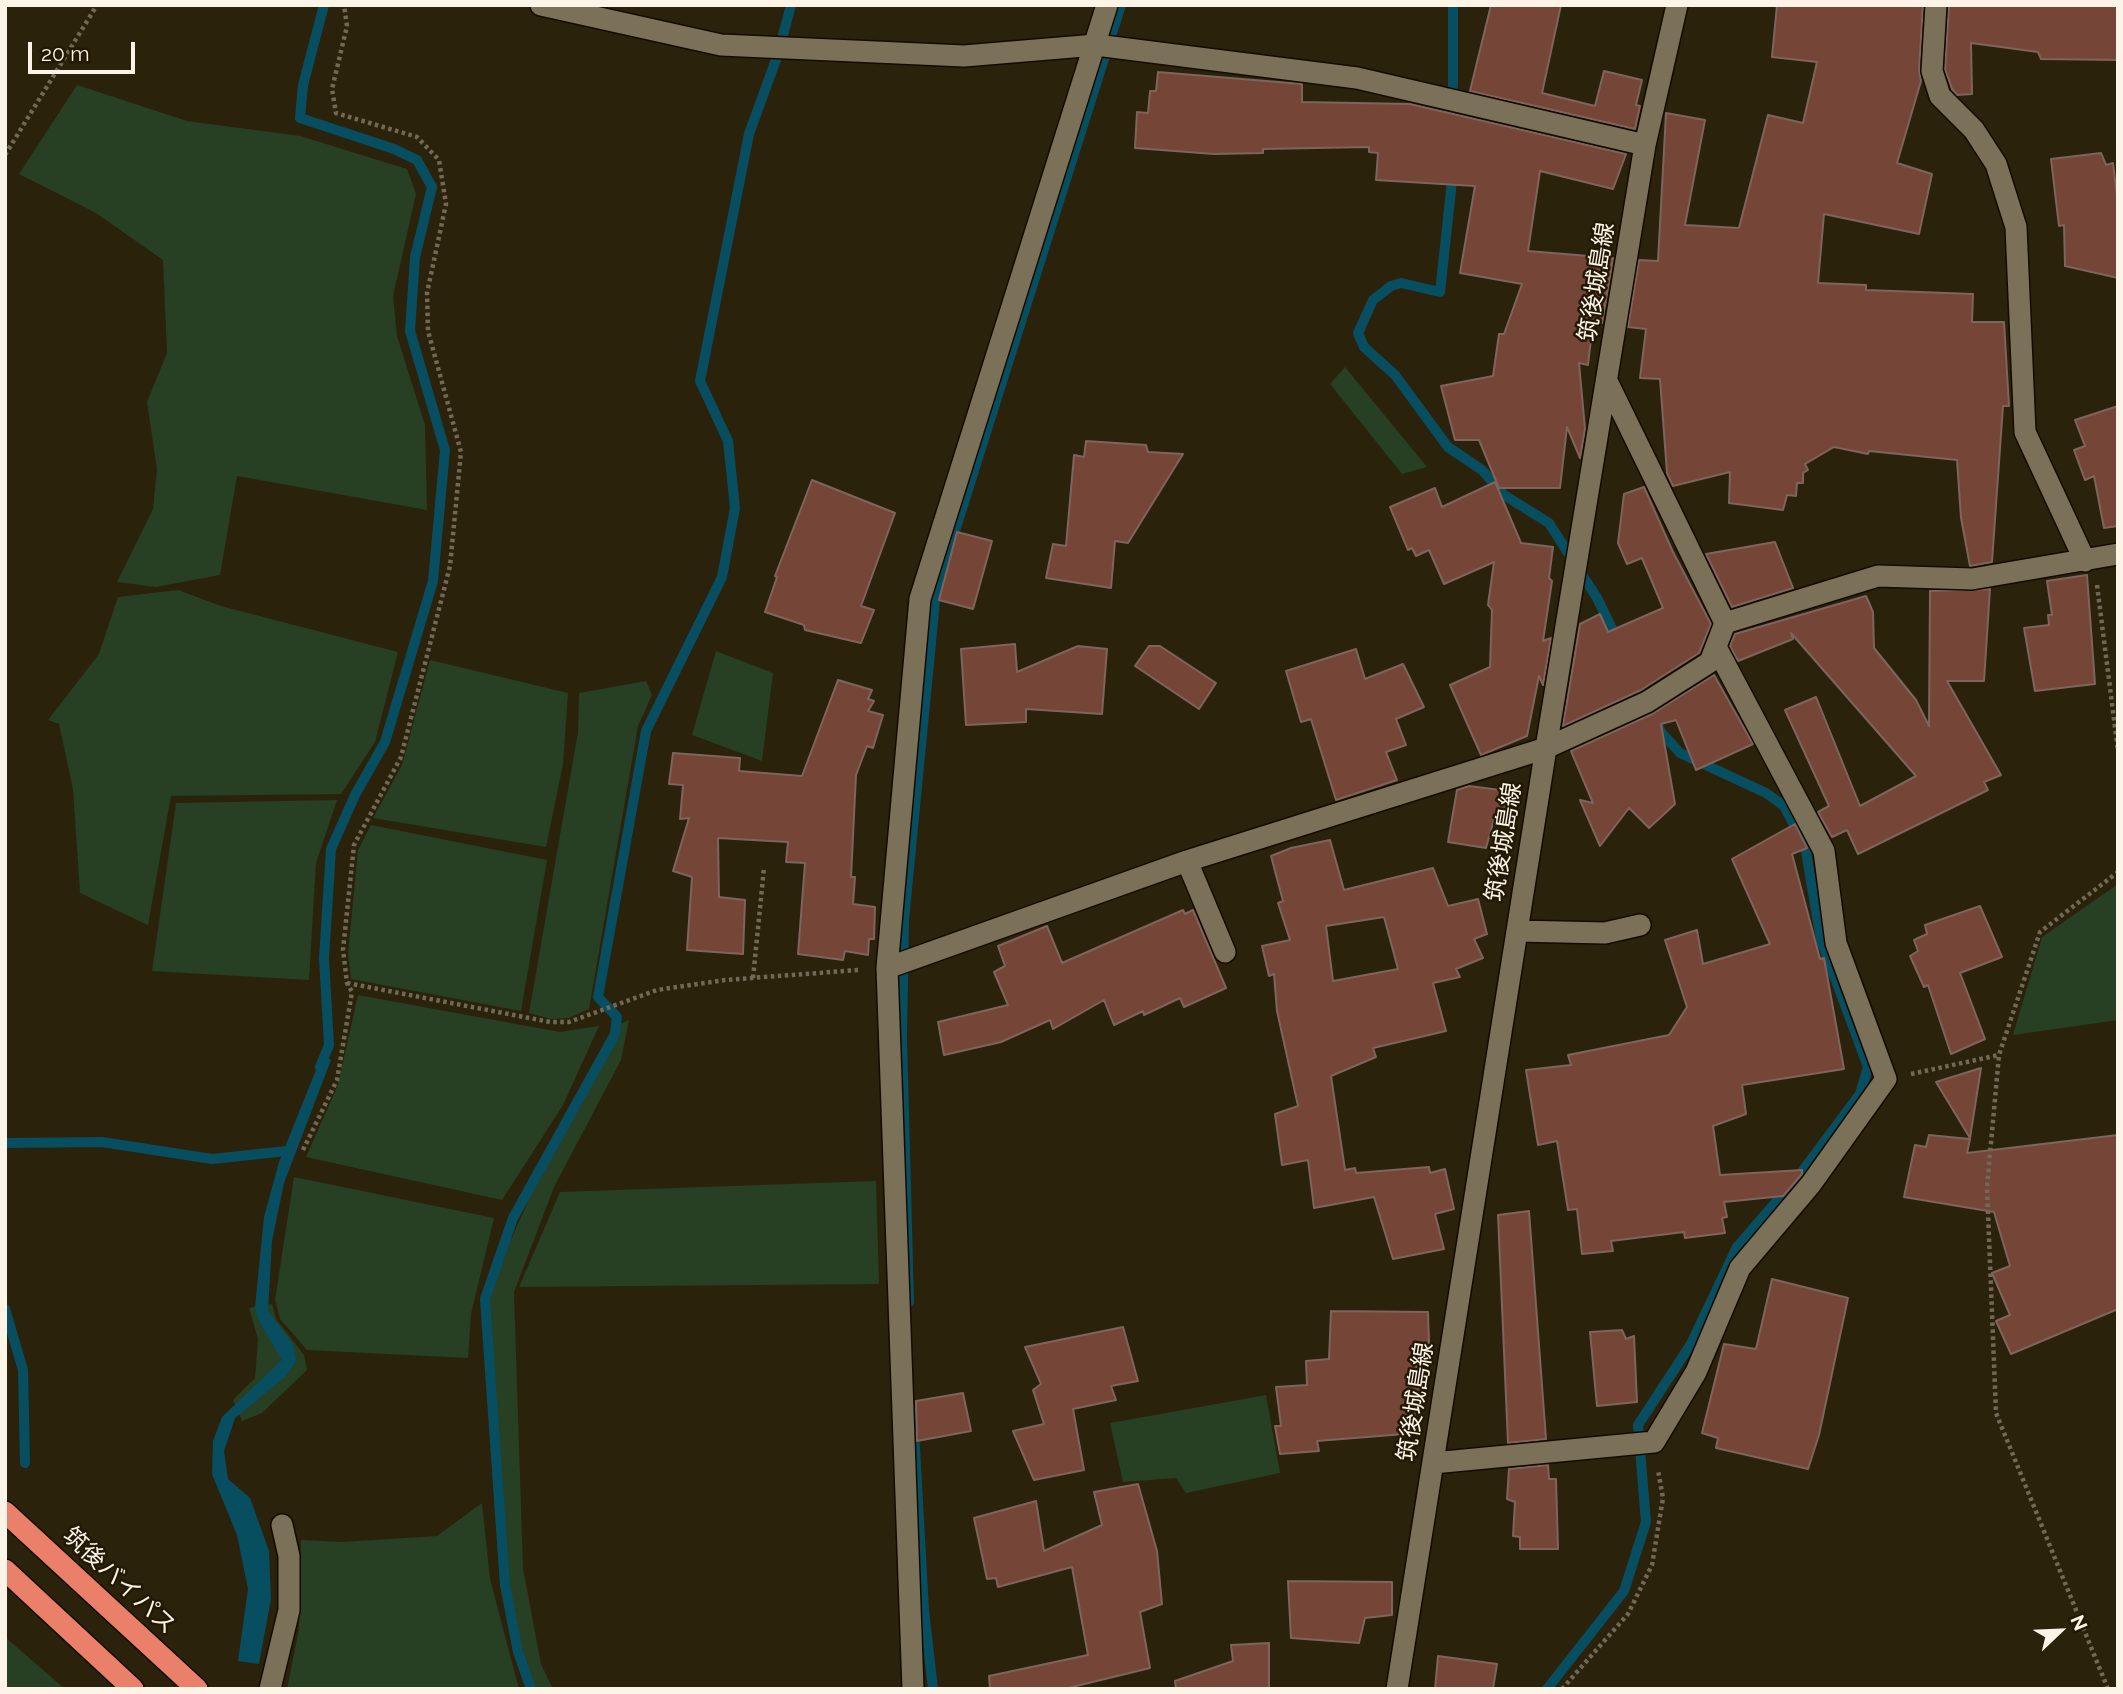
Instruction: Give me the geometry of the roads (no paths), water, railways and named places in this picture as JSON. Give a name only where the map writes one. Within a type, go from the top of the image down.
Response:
[{"type":"highway","name":"筑後バイパス","points":[[5,1512],[197,1689]]},
{"type":"highway","points":[[5,1570],[133,1689]]},
{"type":"street","points":[[541,5],[721,45],[964,56],[1096,45],[1357,78],[1646,145]]},
{"type":"street","points":[[913,1689],[887,968],[920,599],[1107,5]]},
{"type":"street","name":"筑後城島線","points":[[1397,1689],[1546,748],[1646,145],[1677,5]]},
{"type":"street","points":[[1936,5],[1932,71],[1940,96],[1974,130],[1996,164],[2017,227],[2025,432],[2089,561]]},
{"type":"street","points":[[887,968],[1187,861],[1546,748],[1647,702],[1710,662],[1725,623],[1608,383]]},
{"type":"street","points":[[1725,623],[1878,576],[1972,579],[2118,554]]},
{"type":"street","points":[[1433,1463],[1654,1442],[1696,1372],[1740,1268],[1811,1184],[1886,1079],[1836,943],[1824,851],[1716,647]]},
{"type":"street","points":[[1187,861],[1225,952]]},
{"type":"street","points":[[1517,931],[1605,933],[1640,925]]},
{"type":"street","points":[[270,1689],[289,1610],[289,1556],[282,1525]]},
{"type":"water","points":[[322,1055],[331,1060],[284,1183],[272,1241],[268,1311],[293,1344],[296,1361],[285,1377],[235,1418],[224,1451],[228,1479],[250,1498],[269,1551],[271,1599],[259,1664],[238,1661],[248,1589],[237,1535],[212,1474],[213,1441],[222,1417],[282,1360],[259,1321],[255,1307],[264,1217],[279,1162]]},
{"type":"waterway","points":[[320,1067],[329,1045],[324,958],[331,849],[355,795],[385,742],[433,581],[445,450],[410,331],[415,257],[432,187],[417,160],[394,149],[300,118],[303,85],[324,5]]},
{"type":"waterway","points":[[531,1689],[518,1652],[505,1585],[485,1299],[513,1218],[615,1034],[617,1017],[598,997],[646,731],[722,577],[735,508],[728,441],[700,381],[749,134],[778,54],[791,5]]},
{"type":"waterway","points":[[909,1302],[902,1038],[904,920],[936,591],[1121,5]]},
{"type":"waterway","points":[[1446,125],[1453,85],[1453,5]]},
{"type":"waterway","points":[[1453,172],[1440,292],[1401,283],[1391,286],[1373,300],[1358,333],[1364,347],[1395,375],[1448,447],[1482,470],[1504,495],[1549,523],[1597,598],[1618,641]]},
{"type":"waterway","points":[[1547,1689],[1624,1591],[1646,1522],[1638,1425],[1691,1344],[1737,1247],[1801,1173],[1860,1094],[1868,1067],[1821,940],[1805,846],[1784,806],[1766,793],[1680,753],[1661,732],[1635,678]]},
{"type":"waterway","points":[[5,1143],[102,1142],[212,1159],[287,1151]]},
{"type":"waterway","points":[[5,1309],[23,1370],[25,1463]]},
{"type":"waterway","points":[[913,1412],[924,1610],[933,1689]]}]
